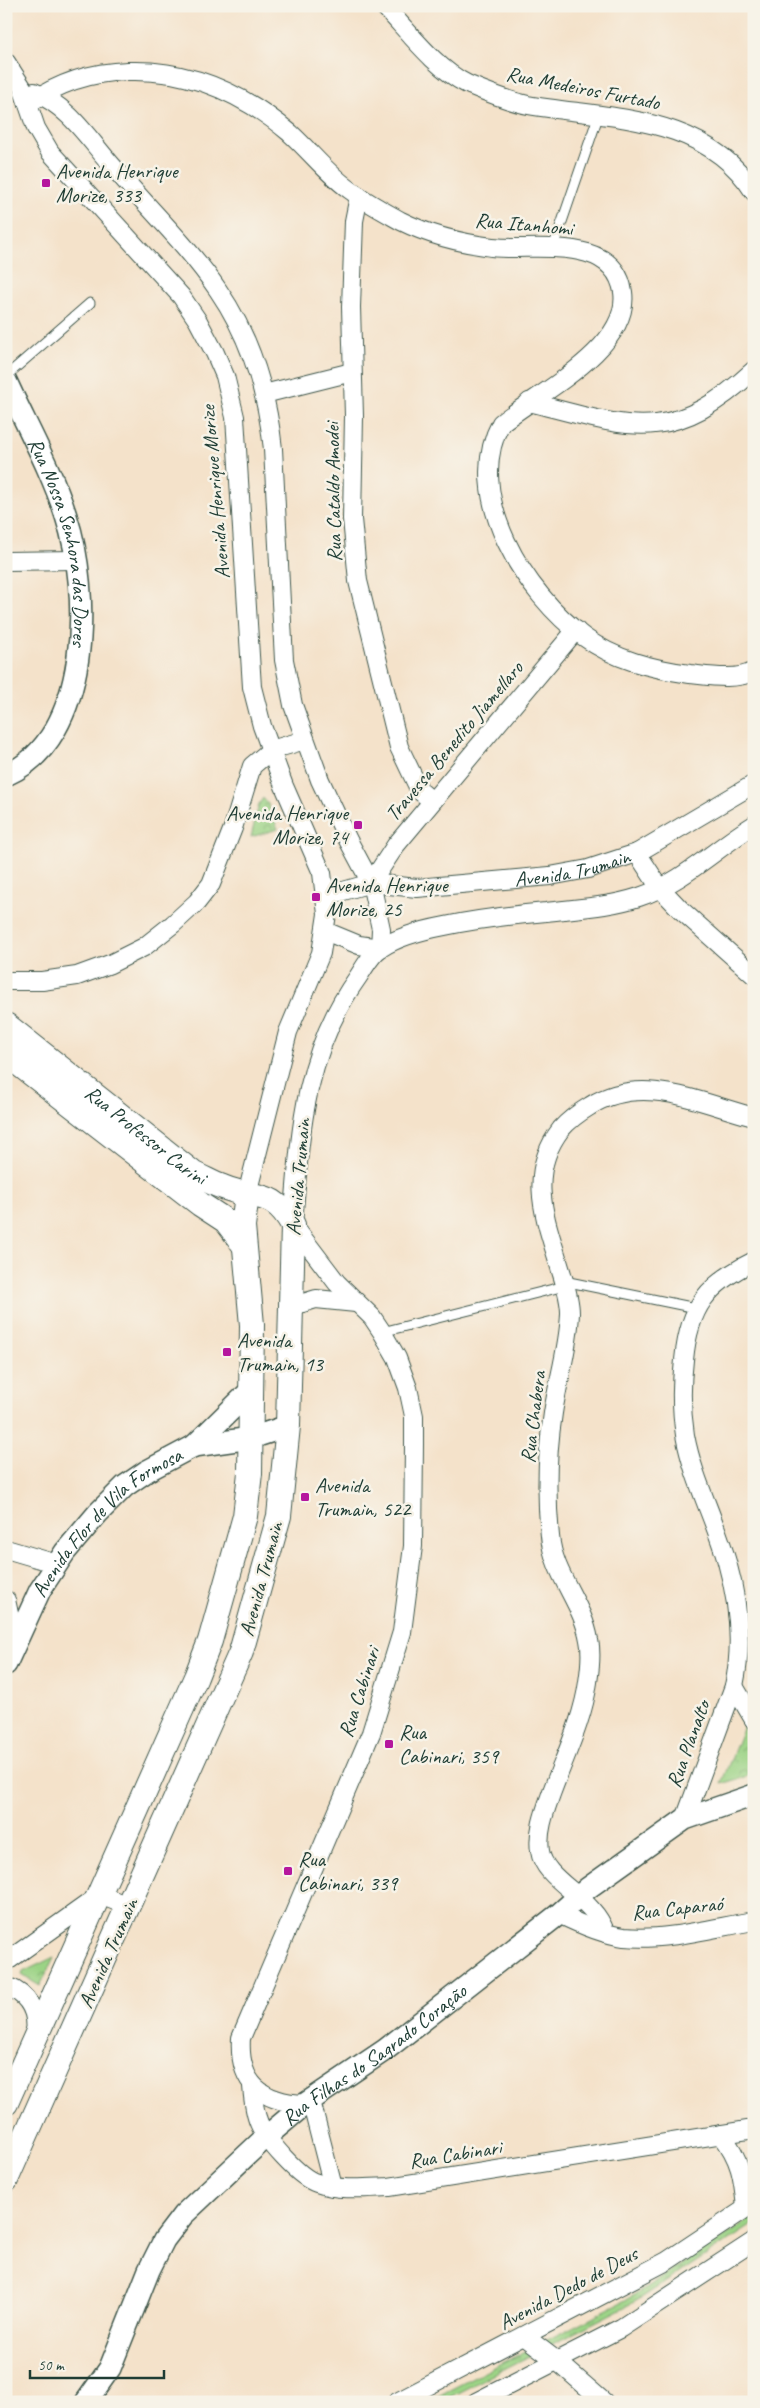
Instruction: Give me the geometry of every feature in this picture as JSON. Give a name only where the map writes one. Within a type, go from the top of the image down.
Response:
[{"type":"main road","name":"Rua Professor Carini","points":[[6,1025],[194,1174],[223,1188],[273,1200],[283,1208],[292,1225]]},
{"type":"main road","name":"Rua Professor Carini","points":[[6,1054],[200,1204],[226,1221],[244,1245]]},
{"type":"main road","name":"Avenida Trumain","points":[[6,2103],[196,1677],[210,1641],[245,1516],[251,1438],[252,1390],[252,1325],[243,1226],[247,1194]]},
{"type":"main road","name":"Avenida Trumain","points":[[6,2180],[241,1652],[279,1516],[288,1426],[292,1225]]},
{"type":"street","name":"Rua Medeiros Furtado","points":[[384,6],[445,70],[466,83],[526,104],[655,124],[694,139],[735,167],[754,192]]},
{"type":"street","name":"Avenida Henrique Morize","points":[[6,62],[22,88],[34,100],[36,128],[50,152],[180,296],[202,329],[225,376],[235,417],[241,484],[249,665],[262,726],[322,873],[326,896]]},
{"type":"street","name":"Rua Itanhomi","points":[[34,100],[83,77],[108,72],[161,72],[199,79],[229,92],[258,109],[290,134],[320,164],[359,196],[420,230],[494,247],[572,249],[592,254],[607,265],[618,278],[623,294],[618,321],[596,353],[501,423],[494,437],[490,470],[496,510],[508,546],[524,575],[542,598],[576,630],[600,647],[652,668],[709,676],[749,674],[754,670]]},
{"type":"street","points":[[34,100],[64,109],[218,290],[257,367],[264,394],[273,449],[284,660],[292,705],[320,780],[348,840],[371,883],[380,922],[380,948],[359,945],[325,931]]},
{"type":"street","name":"Rua Cataldo Amodei","points":[[359,196],[354,220],[352,372],[352,519],[358,581],[399,748],[420,792],[432,801]]},
{"type":"street","points":[[529,402],[614,424],[633,426],[657,425],[682,420],[708,408],[754,370]]},
{"type":"street","points":[[264,394],[352,372]]},
{"type":"street","name":"Rua Nossa Senhora das Dores","points":[[6,381],[66,516],[75,560],[80,616],[77,661],[71,692],[58,728],[28,763],[6,774]]},
{"type":"street","points":[[6,561],[22,563],[75,560]]},
{"type":"street","name":"Travessa Benedito Jiamellaro","points":[[371,883],[396,845],[576,630]]},
{"type":"street","points":[[6,981],[42,981],[77,976],[110,964],[144,947],[173,924],[196,902],[211,884],[233,828],[252,766],[271,750],[305,740]]},
{"type":"street","name":"Avenida Trumain","points":[[247,1194],[288,1032],[321,953],[325,931],[326,896],[371,883],[417,888],[550,876],[588,870],[638,853],[754,784]]},
{"type":"street","name":"Avenida Trumain","points":[[292,1225],[300,1140],[310,1080],[324,1035],[345,995],[380,948],[408,936],[445,926],[544,912],[600,907],[640,897],[660,888],[754,825]]},
{"type":"street","points":[[638,853],[660,888],[681,910],[754,975]]},
{"type":"street","name":"Rua Chabera","points":[[580,1896],[553,1874],[542,1858],[540,1848],[544,1814],[584,1702],[590,1659],[589,1639],[554,1558],[550,1537],[548,1490],[553,1416],[570,1311],[564,1283],[545,1220],[540,1191],[543,1167],[552,1144],[562,1128],[578,1113],[599,1100],[616,1094],[646,1089],[703,1102],[754,1117]]},
{"type":"street","name":"Rua Cabinari","points":[[292,1225],[337,1283],[372,1317],[397,1358],[408,1388],[414,1416],[413,1546],[402,1632],[369,1738],[240,2038],[240,2055],[244,2072],[252,2086],[255,2112],[259,2124],[267,2136],[304,2177],[316,2183],[333,2186],[389,2187],[754,2129]]},
{"type":"street","name":"Rua Planalto","points":[[685,1819],[734,1686],[737,1671],[738,1638],[736,1598],[727,1561],[686,1437],[681,1385],[684,1350],[691,1317],[701,1300],[725,1278],[754,1261]]},
{"type":"street","points":[[290,1307],[316,1298],[356,1303]]},
{"type":"street","name":"Avenida Flor de Vila Formosa","points":[[6,1664],[40,1590],[57,1564],[98,1513],[125,1486],[146,1472],[194,1446],[252,1390]]},
{"type":"street","name":"Avenida Flor de Vila Formosa","points":[[194,1446],[251,1438],[288,1426]]},
{"type":"street","points":[[6,1549],[57,1564]]},
{"type":"street","points":[[6,1600],[15,1641]]},
{"type":"street","name":"Rua Planalto","points":[[734,1686],[754,1720]]},
{"type":"street","name":"Rua Filhas do Sagrado Coração","points":[[86,2402],[110,2368],[149,2270],[164,2240],[183,2215],[267,2136],[308,2102],[385,2050],[580,1896],[685,1819],[754,1795]]},
{"type":"street","points":[[6,1962],[100,1895],[128,1906]]},
{"type":"street","name":"Rua Caparaó","points":[[580,1896],[598,1914],[606,1932]]},
{"type":"street","name":"Rua Caparaó","points":[[559,1914],[581,1925],[624,1936],[674,1934],[754,1921]]},
{"type":"street","points":[[6,1986],[17,1990],[27,1998],[34,2013],[35,2041]]},
{"type":"street","points":[[252,2086],[281,2101],[308,2102],[333,2186]]},
{"type":"street","points":[[721,2134],[738,2160],[750,2206]]},
{"type":"street","name":"Avenida Dedo de Deus","points":[[397,2402],[667,2261],[750,2206]]},
{"type":"street","points":[[486,2400],[621,2328],[754,2240]]},
{"type":"street","points":[[524,2336],[557,2361],[586,2395],[604,2402]]},
{"type":"lane","points":[[552,248],[598,114]]},
{"type":"lane","points":[[6,376],[90,303]]},
{"type":"lane","points":[[382,1332],[564,1283],[696,1308]]},
{"type":"green space","points":[[263,798],[268,804],[278,829],[251,837],[259,804]]},
{"type":"green space","points":[[744,1726],[754,1737],[754,1774],[721,1784]]},
{"type":"green space","points":[[54,1957],[40,1986],[22,1975],[23,1972]]},
{"type":"green space","points":[[754,2217],[754,2224],[638,2300],[440,2402],[426,2402],[635,2295]]},
{"type":"place","name":"Avenida Henrique Morize, 333","points":[[46,183]]},
{"type":"place","name":"Avenida Henrique Morize, 74","points":[[358,825]]},
{"type":"place","name":"Avenida Henrique Morize, 25","points":[[316,897]]},
{"type":"place","name":"Avenida Trumain, 13","points":[[227,1352]]},
{"type":"place","name":"Avenida Trumain, 522","points":[[305,1497]]},
{"type":"place","name":"Rua Cabinari, 359","points":[[389,1744]]},
{"type":"place","name":"Rua Cabinari, 339","points":[[288,1871]]}]
